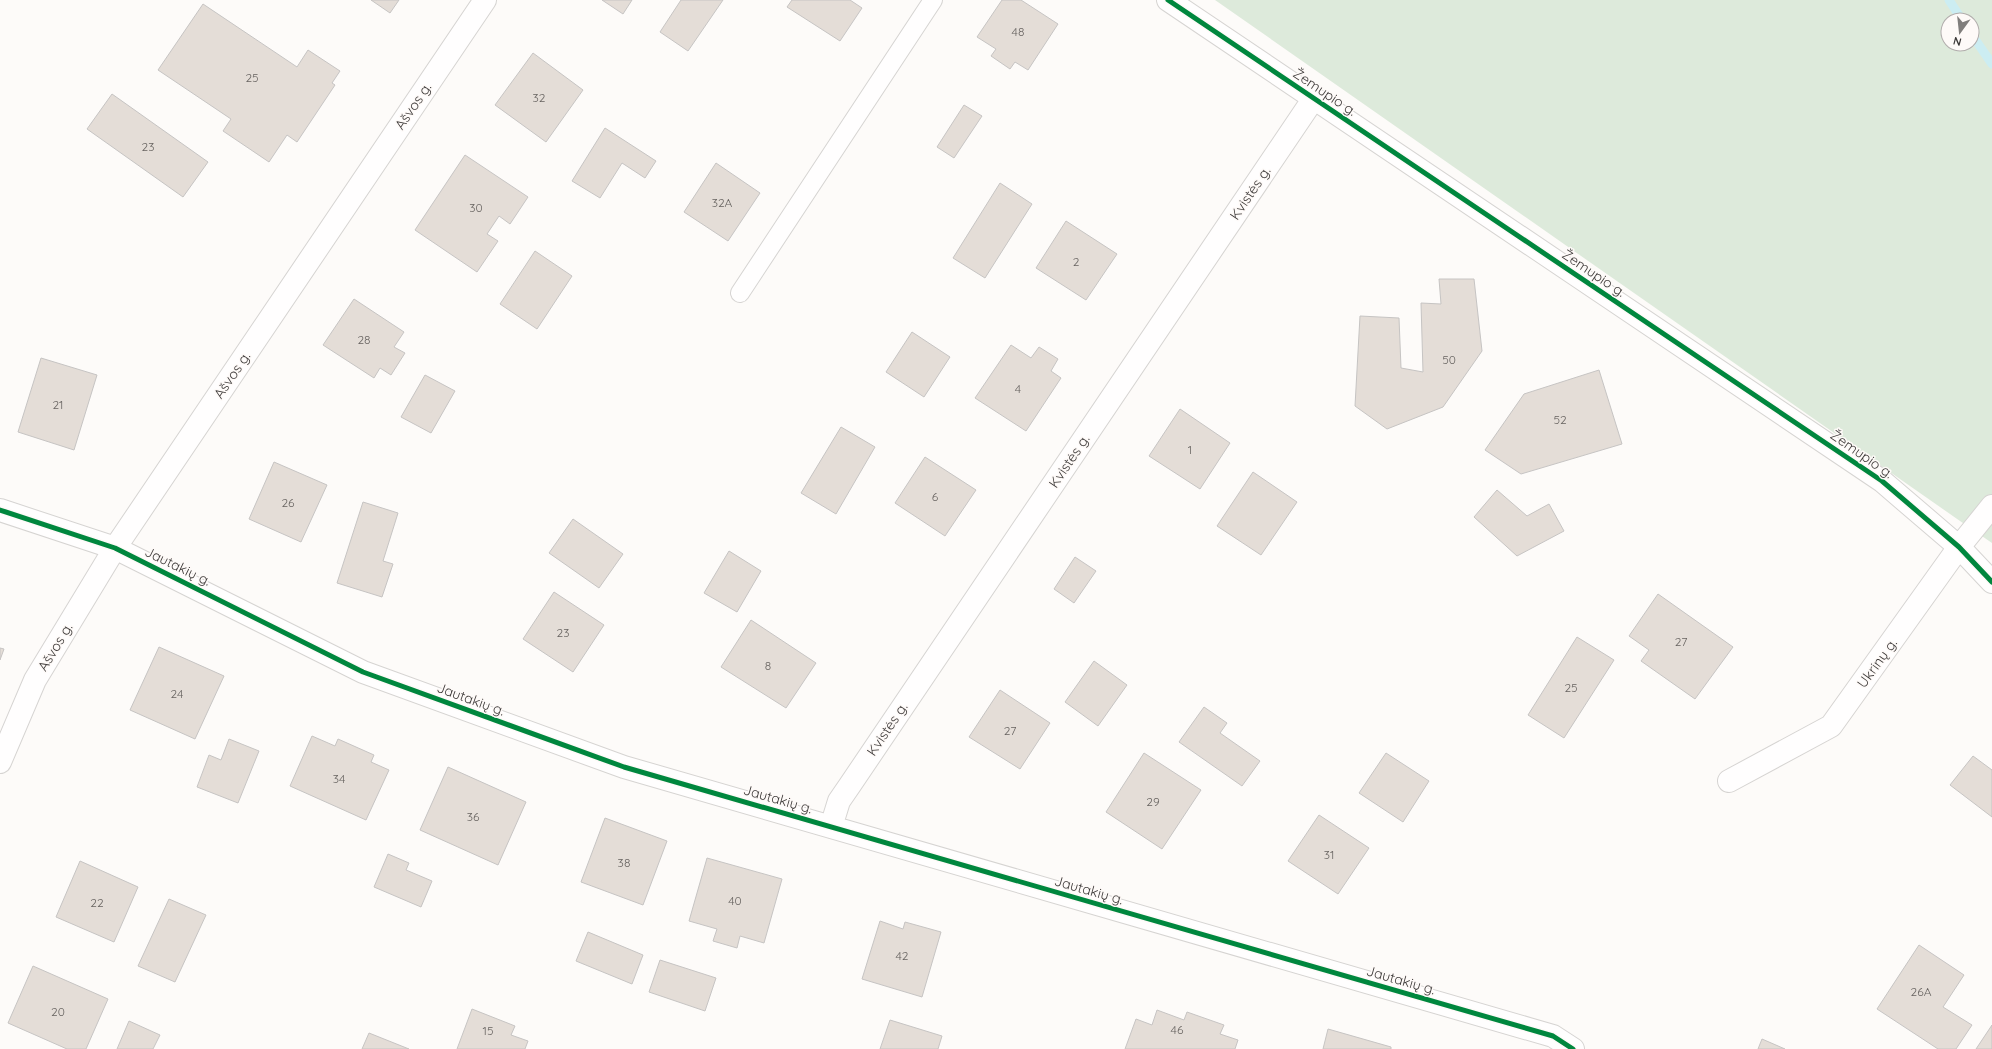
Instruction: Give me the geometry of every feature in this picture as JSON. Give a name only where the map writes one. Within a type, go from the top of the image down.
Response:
[{"type":"street","name":"Ašvos g.","points":[[0,762],[35,680],[115,548],[485,0]]},
{"type":"street","name":"Žemupio g.","points":[[1168,0],[1882,481],[1959,547],[1992,582]]},
{"type":"street","name":"Kvistės g.","points":[[831,827],[839,801],[1314,98]]},
{"type":"street","name":"Ukrinų g.","points":[[1729,781],[1831,726],[1959,547],[1992,506]]},
{"type":"street","name":"Jautakių g.","points":[[0,510],[115,548],[363,672],[624,767],[1553,1036],[1573,1049]]},
{"type":"lane","points":[[740,293],[933,0]]},
{"type":"green space","points":[[1215,0],[1992,0],[1992,543]]},
{"type":"building","points":[[371,0],[399,0],[390,13]]},
{"type":"building","points":[[602,0],[632,0],[623,14]]},
{"type":"building","points":[[681,0],[723,0],[688,51],[660,32]]},
{"type":"building","points":[[792,0],[850,0],[862,8],[840,41],[787,7]]},
{"type":"building","points":[[1002,0],[1021,0],[1058,24],[1028,70],[1015,62],[1010,69],[991,56],[996,49],[977,37]]},
{"type":"building","points":[[203,4],[297,67],[308,50],[340,71],[332,83],[335,85],[297,142],[287,135],[269,162],[223,131],[231,119],[158,70]]},
{"type":"building","points":[[533,53],[583,90],[546,142],[495,105]]},
{"type":"building","points":[[112,94],[208,162],[183,197],[87,129]]},
{"type":"building","points":[[964,105],[982,116],[954,158],[937,147]]},
{"type":"building","points":[[605,128],[656,161],[645,178],[622,163],[600,198],[572,181]]},
{"type":"building","points":[[465,155],[528,197],[510,224],[499,216],[487,234],[498,241],[477,272],[415,230]]},
{"type":"building","points":[[716,163],[760,193],[728,241],[684,212]]},
{"type":"building","points":[[1000,183],[1032,204],[985,278],[953,258]]},
{"type":"building","points":[[1066,221],[1117,254],[1086,300],[1036,268]]},
{"type":"building","points":[[535,251],[572,276],[537,329],[500,304]]},
{"type":"building","points":[[1439,279],[1474,279],[1482,351],[1443,407],[1387,429],[1355,406],[1360,316],[1399,318],[1401,368],[1423,372],[1421,303],[1441,304]]},
{"type":"building","points":[[354,299],[404,332],[394,347],[405,353],[391,375],[380,368],[374,378],[323,345]]},
{"type":"building","points":[[912,332],[950,357],[924,397],[886,372]]},
{"type":"building","points":[[1011,345],[1031,358],[1039,347],[1058,359],[1051,371],[1061,378],[1026,431],[975,398]]},
{"type":"building","points":[[41,358],[97,375],[74,450],[18,432]]},
{"type":"building","points":[[1599,370],[1622,444],[1521,474],[1485,450],[1524,394]]},
{"type":"building","points":[[425,375],[455,391],[431,433],[401,417]]},
{"type":"building","points":[[1180,409],[1230,443],[1200,489],[1149,456]]},
{"type":"building","points":[[841,427],[875,447],[836,514],[801,493]]},
{"type":"building","points":[[925,457],[976,490],[945,536],[895,503]]},
{"type":"building","points":[[274,462],[327,485],[301,542],[249,519]]},
{"type":"building","points":[[1253,472],[1297,502],[1261,555],[1217,526]]},
{"type":"building","points":[[1497,490],[1527,516],[1549,504],[1564,531],[1517,556],[1474,517]]},
{"type":"building","points":[[363,502],[398,513],[383,561],[393,564],[382,597],[337,583]]},
{"type":"building","points":[[573,519],[623,554],[599,588],[549,553]]},
{"type":"building","points":[[729,551],[761,571],[737,612],[704,593]]},
{"type":"building","points":[[1075,557],[1096,571],[1074,603],[1054,589]]},
{"type":"building","points":[[554,592],[604,625],[573,672],[523,639]]},
{"type":"building","points":[[1658,594],[1733,647],[1695,699],[1641,661],[1649,650],[1629,636]]},
{"type":"building","points":[[751,620],[816,663],[786,708],[721,667]]},
{"type":"building","points":[[1577,637],[1614,660],[1564,738],[1528,715]]},
{"type":"building","points":[[159,647],[224,676],[195,739],[130,710]]},
{"type":"building","points":[[0,648],[4,649],[0,660]]},
{"type":"building","points":[[1094,661],[1127,685],[1098,726],[1065,702]]},
{"type":"building","points":[[1000,690],[1050,723],[1020,769],[969,737]]},
{"type":"building","points":[[1204,707],[1227,723],[1220,733],[1260,761],[1242,786],[1179,742]]},
{"type":"building","points":[[312,736],[335,746],[338,739],[374,755],[371,762],[389,770],[366,820],[290,786]]},
{"type":"building","points":[[229,739],[259,751],[238,803],[197,787],[209,755],[221,760]]},
{"type":"building","points":[[1144,753],[1201,790],[1162,849],[1106,812]]},
{"type":"building","points":[[1386,753],[1429,781],[1403,822],[1359,793]]},
{"type":"building","points":[[1973,756],[1992,770],[1992,817],[1950,785]]},
{"type":"building","points":[[448,767],[526,802],[498,865],[420,830]]},
{"type":"building","points":[[1319,815],[1369,848],[1338,894],[1288,861]]},
{"type":"building","points":[[605,818],[667,841],[643,905],[581,882]]},
{"type":"building","points":[[388,854],[409,863],[406,870],[432,881],[421,907],[374,887]]},
{"type":"building","points":[[707,858],[782,879],[764,943],[740,936],[737,948],[713,941],[717,929],[689,921]]},
{"type":"building","points":[[80,861],[138,887],[114,942],[56,917]]},
{"type":"building","points":[[169,899],[206,915],[175,982],[138,966]]},
{"type":"building","points":[[880,921],[903,929],[905,922],[941,932],[922,997],[862,979]]},
{"type":"building","points":[[588,932],[643,955],[632,984],[576,961]]},
{"type":"building","points":[[1919,945],[1964,975],[1943,1007],[1972,1025],[1956,1049],[1938,1049],[1877,1009]]},
{"type":"building","points":[[660,960],[716,978],[705,1011],[649,992]]},
{"type":"building","points":[[33,966],[108,999],[86,1049],[67,1049],[8,1023]]},
{"type":"building","points":[[472,1009],[515,1026],[511,1035],[528,1041],[525,1049],[457,1049]]},
{"type":"building","points":[[1157,1010],[1184,1020],[1187,1012],[1224,1025],[1220,1034],[1238,1040],[1235,1049],[1125,1049],[1136,1019],[1152,1025]]},
{"type":"building","points":[[890,1020],[942,1036],[938,1049],[880,1049]]},
{"type":"building","points":[[129,1021],[160,1035],[153,1049],[117,1049]]},
{"type":"building","points":[[1992,1025],[1992,1049],[1976,1049]]},
{"type":"building","points":[[1328,1029],[1391,1047],[1391,1049],[1323,1049]]},
{"type":"building","points":[[369,1033],[409,1049],[362,1049]]},
{"type":"building","points":[[1762,1039],[1785,1049],[1758,1049]]},
{"type":"waterway","points":[[1949,0],[1957,12]]},
{"type":"waterway","points":[[1980,47],[1992,64]]},
{"type":"cycle path","points":[[1168,0],[1882,481],[1959,547],[1992,582]]},
{"type":"cycle path","points":[[0,510],[115,548],[363,672],[624,767],[1553,1036],[1573,1049]]}]
